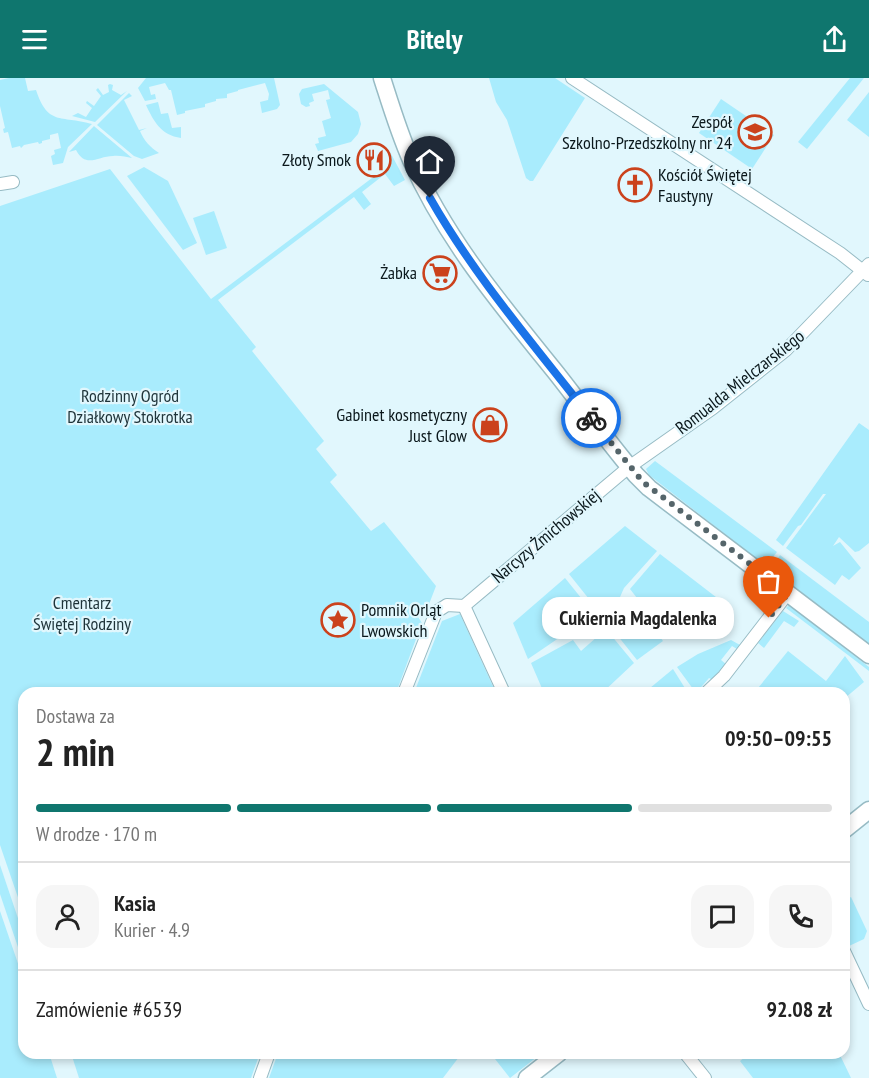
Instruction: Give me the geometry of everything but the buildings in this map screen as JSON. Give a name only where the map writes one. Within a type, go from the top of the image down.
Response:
[{"type":"street","points":[[382,78],[396,124],[411,161],[451,234],[530,342],[629,467],[649,488],[869,655]]},
{"type":"street","points":[[572,78],[867,270]]},
{"type":"street","points":[[0,184],[13,182]]},
{"type":"street","name":"Romualda Mielczarskiego","points":[[629,467],[713,408],[786,350],[867,270]]},
{"type":"street","name":"Narcyzy Żmichowskiej","points":[[464,606],[629,467]]},
{"type":"street","points":[[712,687],[724,676],[788,593]]},
{"type":"street","points":[[406,687],[436,612],[447,605],[464,606],[501,687]]},
{"type":"street","points":[[850,825],[869,810]]},
{"type":"street","points":[[850,964],[869,1004]]},
{"type":"street","points":[[260,1078],[267,1059]]},
{"type":"street","points":[[527,1078],[551,1059]]},
{"type":"street","points":[[690,1059],[705,1078]]},
{"type":"green space","points":[[25,78],[28,91],[36,90],[45,109],[56,117],[92,124],[68,147],[63,163],[53,165],[51,156],[55,154],[54,150],[61,148],[58,133],[50,135],[50,139],[39,144],[38,142],[24,145],[21,148],[20,146],[12,148],[8,132],[4,133],[0,106],[0,80]]},
{"type":"green space","points":[[146,78],[274,78],[280,105],[277,109],[262,113],[260,102],[268,100],[269,94],[265,83],[227,94],[227,98],[216,99],[216,101],[205,104],[205,107],[177,115],[171,90],[165,83],[149,87],[151,95],[155,94],[156,99],[145,101],[138,88]]},
{"type":"green space","points":[[489,78],[555,78],[585,98],[533,181],[526,178],[507,120],[496,102]]},
{"type":"green space","points":[[850,78],[864,78],[807,149],[798,142]]},
{"type":"green space","points":[[324,84],[358,112],[361,124],[358,134],[351,142],[318,151],[315,144],[319,143],[318,138],[326,136],[322,121],[331,118],[326,100],[330,99],[328,90],[312,94],[314,101],[306,107],[301,104],[299,94],[302,89]]},
{"type":"green space","points":[[108,85],[113,85],[112,90],[121,95],[127,91],[95,122],[72,116],[78,113],[86,117],[92,108],[86,103],[87,101],[94,106],[101,96],[96,90],[98,88],[103,95],[109,92]]},
{"type":"green space","points":[[869,92],[869,137],[847,120]]},
{"type":"green space","points":[[129,93],[132,96],[124,100],[139,130],[147,128],[140,131],[148,144],[159,153],[142,159],[134,156],[97,125]]},
{"type":"green space","points":[[721,99],[774,135],[752,169],[699,133]]},
{"type":"green space","points":[[158,102],[161,114],[168,113],[172,128],[181,127],[181,138],[163,131],[155,122],[146,105]]},
{"type":"green space","points":[[94,126],[132,158],[115,156],[88,160],[80,156],[76,150],[69,152]]},
{"type":"green space","name":"Rodzinny Ogród Działkowy Stokrotka","points":[[379,152],[390,152],[405,180],[394,186],[385,174],[362,192],[371,204],[364,210],[354,197],[218,300],[256,347],[252,351],[324,441],[316,449],[337,475],[330,482],[371,531],[384,522],[436,586],[426,612],[421,611],[418,617],[422,623],[398,687],[18,687],[18,898],[0,845],[0,206],[110,169],[211,299],[384,169]]},
{"type":"green space","points":[[144,167],[168,181],[197,243],[183,250],[127,176]]},
{"type":"green space","points":[[214,211],[227,248],[206,255],[193,218]]},
{"type":"green space","points":[[859,423],[869,430],[869,543],[855,552],[839,537],[833,546],[840,542],[861,568],[849,580],[842,575],[835,585],[786,548],[826,494],[823,494],[783,546],[776,540]]},
{"type":"green space","points":[[655,461],[777,552],[766,566],[649,475],[646,469]]},
{"type":"green space","points":[[625,526],[657,551],[624,588],[620,597],[624,601],[605,619],[569,574]]},
{"type":"green space","points":[[660,554],[725,604],[718,615],[668,638],[630,589]]},
{"type":"green space","points":[[780,555],[869,622],[869,644],[771,569]]},
{"type":"green space","points":[[565,578],[594,614],[528,659],[513,623]]},
{"type":"green space","points":[[635,603],[663,641],[637,660],[610,626]]},
{"type":"green space","points":[[789,605],[869,667],[869,671],[786,608]]},
{"type":"green space","points":[[783,611],[799,621],[794,627],[784,621],[764,648],[758,643]]},
{"type":"green space","points":[[460,614],[493,687],[416,687],[442,621]]},
{"type":"green space","points":[[606,629],[634,663],[608,687],[541,687],[531,663],[573,640],[581,651]]},
{"type":"green space","points":[[731,640],[740,645],[737,649],[732,646],[721,660],[727,665],[713,680],[709,678],[701,687],[692,687],[677,667],[698,654]]},
{"type":"green space","points":[[788,651],[826,681],[845,656],[864,682],[850,694],[850,687],[759,687]]},
{"type":"green space","points":[[673,669],[684,687],[651,687]]},
{"type":"green space","points":[[0,865],[18,918],[18,947],[0,894]]},
{"type":"green space","points":[[850,898],[867,931],[864,939],[850,946]]},
{"type":"green space","points":[[0,911],[18,964],[18,1059],[51,1059],[57,1078],[0,1078]]},
{"type":"green space","points":[[73,1059],[258,1059],[251,1078],[79,1078]]},
{"type":"green space","points":[[276,1059],[457,1059],[443,1078],[269,1078]]},
{"type":"green space","points":[[495,1059],[534,1059],[510,1078]]},
{"type":"green space","points":[[742,1059],[842,1059],[851,1078],[753,1078],[740,1061]]},
{"type":"way so far","points":[[591,418],[629,467],[649,488],[788,593],[769,618]]},
{"type":"place","name":"Zespół Szkolno-Przedszkolny nr 24","points":[[755,132]]},
{"type":"place","name":"Złoty Smok","points":[[374,160]]},
{"type":"place","name":"Kościół Świętej Faustyny","points":[[635,185]]},
{"type":"place","name":"Żabka","points":[[440,273]]},
{"type":"place","name":"Gabinet kosmetyczny Just Glow","points":[[490,425]]},
{"type":"place","name":"Cukiernia Magdalenka","points":[[769,618]]},
{"type":"place","name":"Pomnik Orląt Lwowskich","points":[[338,620]]},
{"type":"route","points":[[430,198],[474,268],[591,418]]},
{"type":"park label","name":"Cmentarz Świętej Rodziny","points":[[82,613]]}]
